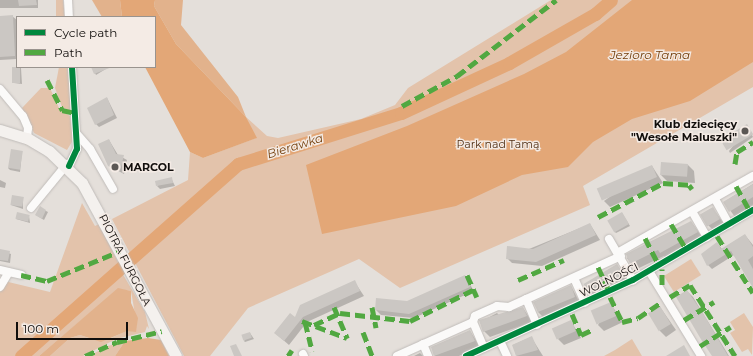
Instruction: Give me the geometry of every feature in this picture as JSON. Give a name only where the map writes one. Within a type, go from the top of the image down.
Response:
[{"type":"main road","name":"PIOTRA FURGOŁA","points":[[0,130],[27,138],[68,165],[82,183],[176,356]]},
{"type":"street","points":[[68,0],[69,16]]},
{"type":"street","points":[[32,208],[68,165],[77,149],[72,68]]},
{"type":"street","points":[[0,89],[23,116],[28,128],[27,138]]},
{"type":"street","points":[[77,134],[90,149],[113,189]]},
{"type":"street","points":[[484,348],[473,322],[475,316],[497,306],[509,307],[574,278],[620,254],[715,200],[753,176]]},
{"type":"street","points":[[715,200],[729,224]]},
{"type":"street","name":"WOLNOŚCI","points":[[466,356],[586,303],[633,280],[753,210]]},
{"type":"street","points":[[692,213],[708,237]]},
{"type":"street","points":[[609,239],[620,254],[633,280]]},
{"type":"street","points":[[0,270],[21,275]]},
{"type":"street","points":[[649,271],[701,356]]},
{"type":"street","points":[[0,287],[9,272]]},
{"type":"street","name":"WOLNOŚCI","points":[[574,278],[586,303]]},
{"type":"street","points":[[526,300],[537,325]]},
{"type":"street","points":[[399,356],[473,322]]},
{"type":"street","points":[[500,341],[508,356]]},
{"type":"street","points":[[423,344],[428,356]]},
{"type":"green space","points":[[56,0],[63,0],[65,16],[56,16]]},
{"type":"green space","name":"Park nad Tamą","points":[[551,0],[753,0],[753,87],[583,186],[590,205],[400,288],[359,259],[248,308],[210,356],[184,356],[112,219],[188,180],[190,152],[203,158],[256,138],[246,117],[267,136],[278,138],[361,119],[395,105],[408,88]]},
{"type":"green space","points":[[59,68],[68,68],[71,111],[62,107],[55,88]]},
{"type":"green space","points":[[41,88],[50,88],[60,110],[70,116],[73,140],[67,150],[34,133],[22,108]]},
{"type":"green space","points":[[82,203],[95,226],[99,224],[119,264],[15,356],[0,356],[0,280],[50,292]]},
{"type":"green space","points":[[691,259],[701,275],[674,292],[664,276]]},
{"type":"green space","points":[[121,271],[145,312],[149,329],[147,326],[145,332],[116,339],[83,356],[50,356],[70,338],[80,335],[94,340],[109,339],[137,326],[131,291],[118,289],[39,356],[25,356]]},
{"type":"green space","points":[[744,313],[753,327],[752,355],[748,349],[742,352],[730,333],[735,330],[730,322]]},
{"type":"green space","points":[[632,339],[642,356],[604,356],[615,350]]},
{"type":"green space","points":[[125,341],[115,356],[89,356],[108,346]]},
{"type":"shaded area","points":[[92,0],[120,0],[122,16],[101,16]]},
{"type":"shaded area","points":[[155,0],[183,0],[181,25],[238,97],[246,117],[176,44],[154,6]]},
{"type":"shaded area","points":[[118,288],[131,291],[131,303],[138,318],[136,332],[127,331],[101,342],[80,335],[70,338],[50,356],[39,356]]},
{"type":"shaded area","points":[[148,338],[161,340],[169,356],[115,356],[125,341]]},
{"type":"water","points":[[120,0],[155,0],[154,6],[176,44],[246,117],[257,138],[203,158],[190,152],[146,68],[156,68],[156,16],[122,16]]},
{"type":"water","name":"Jezioro Tama","points":[[632,0],[753,0],[753,62],[690,101],[632,119],[593,142],[568,167],[522,175],[456,206],[322,234],[306,165],[407,126],[524,74],[566,52]]},
{"type":"building","points":[[18,0],[36,0],[37,5],[19,6]]},
{"type":"building","points":[[13,15],[15,56],[0,57],[0,16]]},
{"type":"building","points":[[12,67],[20,68],[20,83],[12,83]]},
{"type":"building","points":[[91,68],[109,68],[94,74]]},
{"type":"building","points":[[107,97],[114,115],[95,125],[87,108]]},
{"type":"building","points":[[747,124],[753,134],[727,150],[720,140]]},
{"type":"building","points":[[109,139],[116,154],[124,155],[120,171],[108,166],[98,144]]},
{"type":"building","points":[[11,149],[23,151],[20,170],[8,168]]},
{"type":"building","points":[[661,162],[688,164],[687,177],[660,175]]},
{"type":"building","points":[[652,165],[657,177],[602,200],[597,188]]},
{"type":"building","points":[[172,177],[173,183],[156,186],[155,181]]},
{"type":"building","points":[[753,184],[753,197],[729,212],[723,202]]},
{"type":"building","points":[[12,195],[24,197],[22,207],[10,205]]},
{"type":"building","points":[[40,206],[46,210],[42,219],[35,215]]},
{"type":"building","points":[[713,207],[720,219],[707,227],[700,214]]},
{"type":"building","points":[[17,212],[30,215],[28,222],[15,219]]},
{"type":"building","points":[[622,212],[629,224],[614,233],[607,220]]},
{"type":"building","points":[[691,221],[698,232],[660,253],[658,250],[630,264],[626,254]]},
{"type":"building","points":[[590,223],[596,235],[536,262],[506,259],[507,246],[533,249]]},
{"type":"building","points":[[745,234],[753,247],[753,256],[748,260],[753,269],[753,288],[731,251],[707,266],[701,254],[717,242],[721,249]]},
{"type":"building","points":[[0,249],[10,251],[8,261],[0,260]]},
{"type":"building","points":[[617,264],[623,274],[590,294],[584,284]]},
{"type":"building","points":[[465,275],[470,287],[409,314],[375,310],[376,298],[407,301]]},
{"type":"building","points":[[355,280],[360,291],[303,317],[284,341],[274,333],[290,313],[295,317],[300,305]]},
{"type":"building","points":[[571,285],[575,297],[538,312],[533,302]]},
{"type":"building","points":[[687,290],[704,315],[728,356],[712,356],[702,341],[676,297]]},
{"type":"building","points":[[611,302],[617,316],[597,324],[591,311]]},
{"type":"building","points":[[660,306],[671,324],[659,331],[648,313]]},
{"type":"building","points":[[523,307],[527,316],[483,332],[479,320]]},
{"type":"building","points":[[571,320],[576,331],[557,340],[552,329]]},
{"type":"building","points":[[470,330],[475,341],[434,356],[431,347]]},
{"type":"building","points":[[250,332],[252,338],[243,340],[241,335]]},
{"type":"building","points":[[532,336],[538,350],[516,356],[512,345]]},
{"type":"building","points":[[236,344],[242,356],[234,356],[230,346]]},
{"type":"building","points":[[684,345],[690,356],[666,356]]},
{"type":"waterway","name":"Bierawka","points":[[21,356],[238,164],[401,113],[509,63],[595,14],[611,0]]},
{"type":"marked path","points":[[402,106],[457,76],[556,0]]},
{"type":"marked path","points":[[47,80],[62,110],[75,113]]},
{"type":"marked path","points":[[735,164],[737,152],[753,142]]},
{"type":"marked path","points":[[598,217],[663,183],[689,185],[692,189]]},
{"type":"marked path","points":[[736,186],[748,208]]},
{"type":"marked path","points":[[671,224],[684,246]]},
{"type":"marked path","points":[[717,236],[753,293]]},
{"type":"marked path","points":[[645,238],[659,266]]},
{"type":"marked path","points":[[21,275],[47,281],[120,251]]},
{"type":"marked path","points":[[518,280],[564,260]]},
{"type":"marked path","points":[[598,267],[608,288]]},
{"type":"marked path","points":[[662,269],[662,285]]},
{"type":"marked path","points":[[467,275],[477,297]]},
{"type":"marked path","points":[[670,297],[690,285],[735,356]]},
{"type":"marked path","points":[[314,325],[340,313],[410,321],[473,290]]},
{"type":"marked path","points":[[610,297],[622,322],[638,318],[662,302]]},
{"type":"marked path","points":[[684,320],[714,302]]},
{"type":"marked path","points":[[334,307],[347,338]]},
{"type":"marked path","points":[[372,307],[376,328]]},
{"type":"marked path","points":[[572,314],[581,335],[594,329]]},
{"type":"marked path","points":[[302,321],[347,338]]},
{"type":"marked path","points":[[305,322],[312,351]]},
{"type":"marked path","points":[[700,346],[730,327]]},
{"type":"marked path","points":[[85,356],[117,342],[162,331]]},
{"type":"marked path","points":[[363,332],[372,356]]},
{"type":"marked path","points":[[288,356],[292,350]]},
{"type":"cycle path","points":[[69,166],[77,149],[72,68]]},
{"type":"cycle path","points":[[466,356],[633,280],[753,210]]},
{"type":"place","name":"Klub dziecięcy \"Wesołe Maluszki\"","points":[[745,131]]},
{"type":"place","name":"MARCOL","points":[[115,167]]}]
